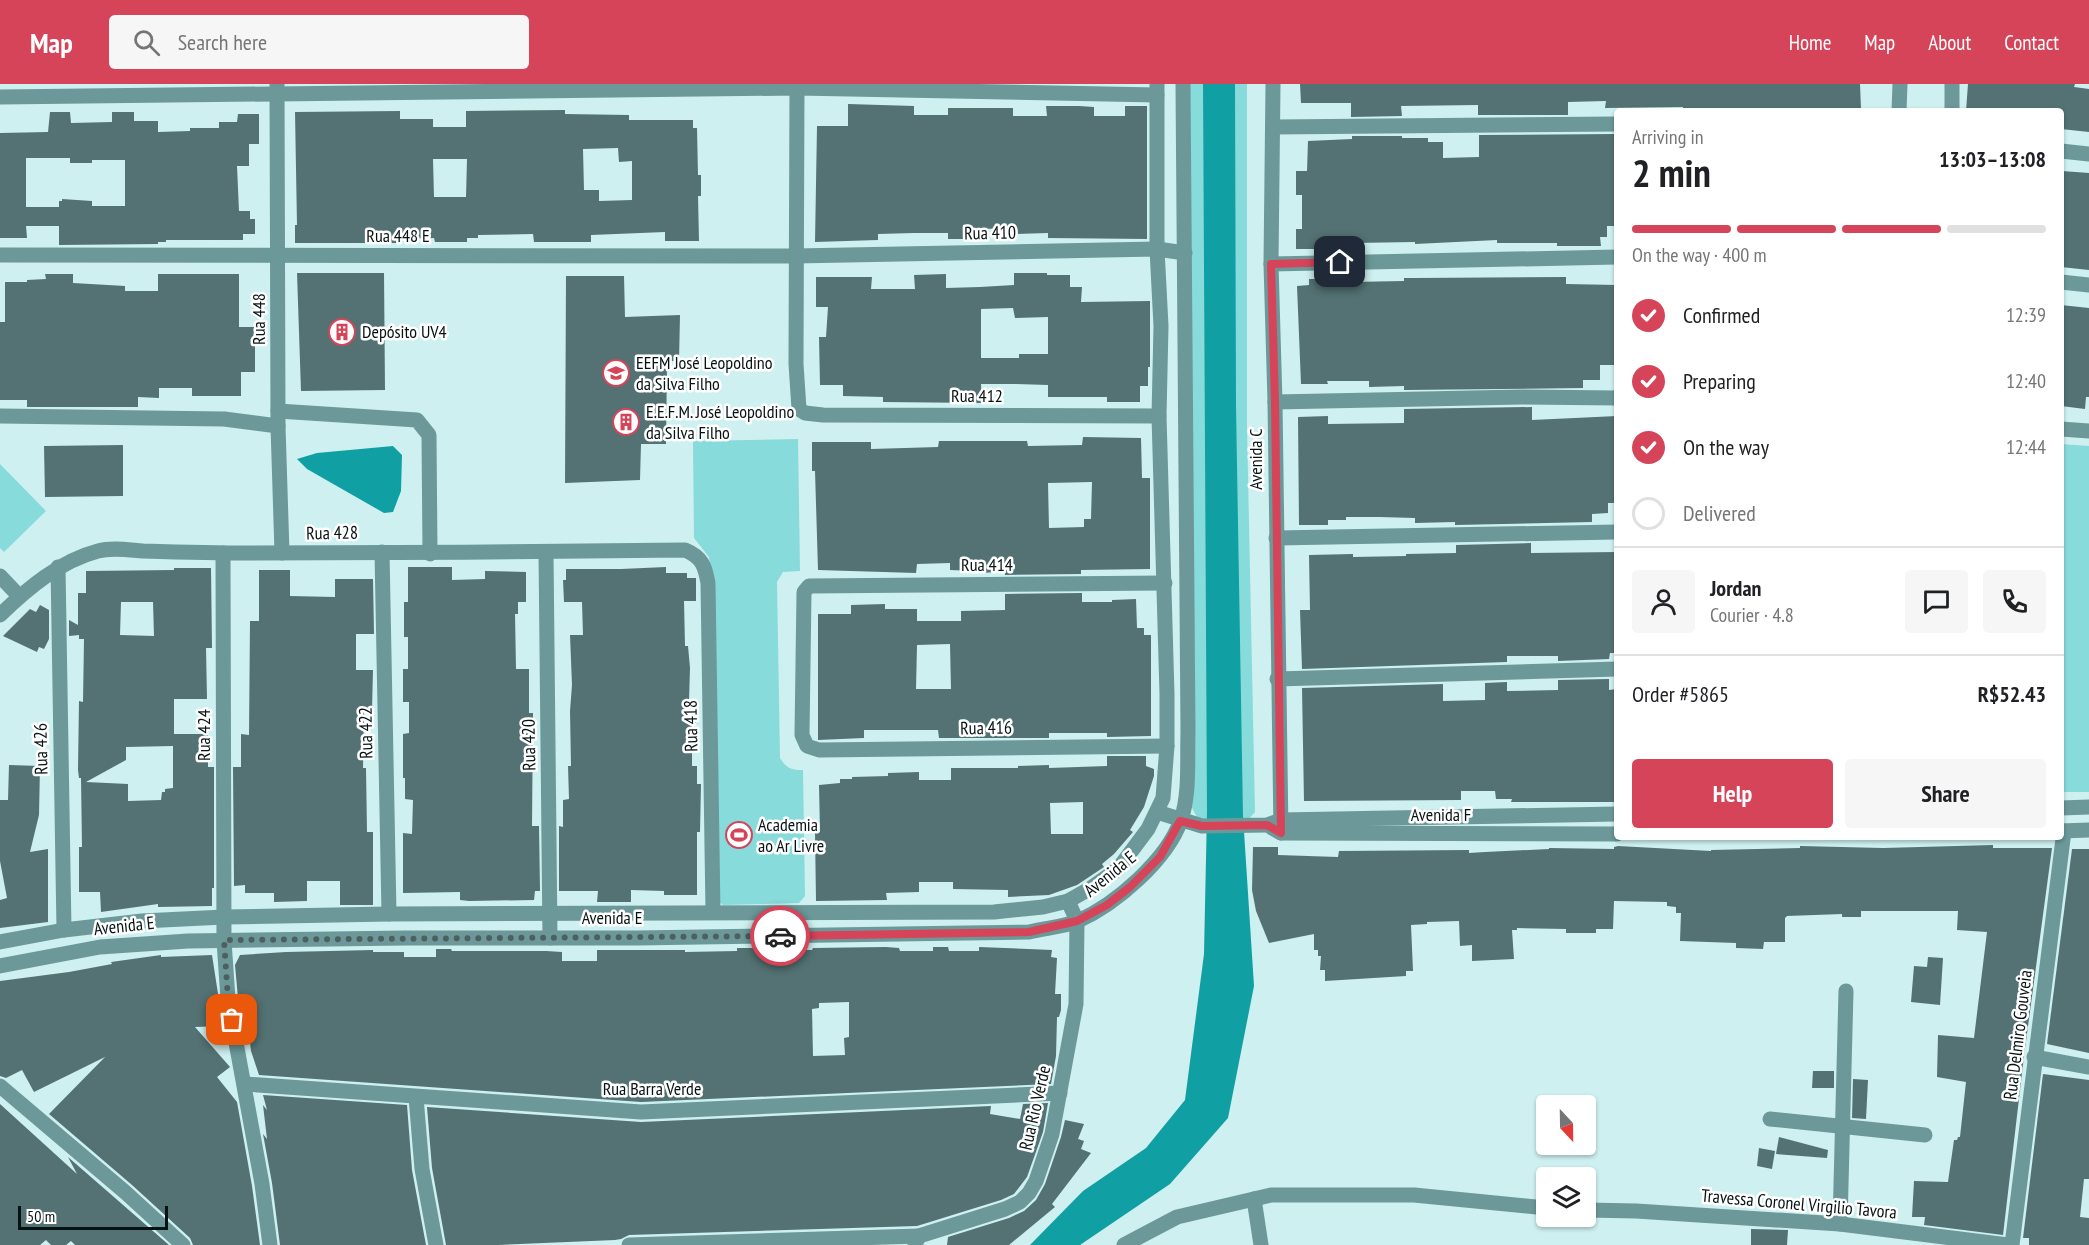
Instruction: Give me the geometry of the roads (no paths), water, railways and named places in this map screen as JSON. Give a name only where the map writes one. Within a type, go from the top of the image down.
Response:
[{"type":"street","points":[[1180,821],[1186,794],[1188,733],[1183,84]]},
{"type":"street","name":"Avenida C","points":[[1272,826],[1278,679],[1271,264],[1273,84]]},
{"type":"street","points":[[1899,108],[1900,84]]},
{"type":"street","points":[[1952,84],[1952,108]]},
{"type":"street","points":[[795,256],[797,86]]},
{"type":"street","points":[[0,97],[277,88],[797,86],[1157,90],[1156,249],[1161,326],[1159,416],[1165,583],[1167,746],[1163,798],[1157,812],[1202,826],[1272,826]]},
{"type":"street","name":"Rua 448","points":[[277,88],[278,418],[282,553]]},
{"type":"street","points":[[1273,127],[1614,124]]},
{"type":"street","points":[[2064,151],[2089,154]]},
{"type":"street","name":"Rua 410","points":[[795,256],[1156,249],[1185,253]]},
{"type":"street","name":"Rua 448 E","points":[[0,255],[795,256]]},
{"type":"street","name":"Rua 412","points":[[795,256],[797,406],[805,413],[824,415],[1159,416]]},
{"type":"street","points":[[1271,264],[1614,257]]},
{"type":"street","points":[[2064,282],[2089,285]]},
{"type":"street","points":[[1275,402],[1522,397],[1614,398]]},
{"type":"street","points":[[0,416],[417,420],[429,435],[430,554]]},
{"type":"street","points":[[2064,429],[2089,431]]},
{"type":"street","points":[[1276,538],[1614,532]]},
{"type":"street","name":"Rua 428","points":[[0,615],[19,596],[58,567],[76,557],[101,550],[430,554],[685,550]]},
{"type":"street","name":"Rua 418","points":[[685,550],[696,555],[702,564],[708,584],[713,912]]},
{"type":"street","name":"Rua 422","points":[[382,552],[389,914]]},
{"type":"street","name":"Rua 420","points":[[546,552],[550,938]]},
{"type":"street","name":"Rua 424","points":[[223,553],[224,940],[228,999],[262,1184],[270,1245]]},
{"type":"street","name":"Rua 426","points":[[58,567],[64,930]]},
{"type":"street","points":[[0,576],[19,596]]},
{"type":"street","name":"Rua 414","points":[[807,746],[802,735],[804,592],[809,586],[1165,583]]},
{"type":"street","points":[[1278,679],[1614,669]]},
{"type":"street","name":"Rua 416","points":[[807,746],[819,750],[1167,746]]},
{"type":"street","points":[[2064,808],[2089,807]]},
{"type":"street","name":"Avenida E","points":[[0,942],[64,930],[142,921],[224,917],[389,914],[994,912],[1042,907],[1068,901],[1118,869],[1143,836],[1157,812]]},
{"type":"street","name":"Avenida F","points":[[1272,826],[1614,814]]},
{"type":"street","name":"Avenida E","points":[[0,966],[100,947],[148,942],[1029,932],[1077,921],[1107,905],[1130,887],[1160,857],[1180,821]]},
{"type":"street","name":"Avenida F","points":[[1272,826],[1614,834]]},
{"type":"street","points":[[2064,831],[2089,830]]},
{"type":"street","name":"Rua Delmiro Gouveia","points":[[2010,1245],[2061,840]]},
{"type":"street","name":"Rua Rio Verde","points":[[629,1245],[917,1240],[1020,1202],[1029,1193],[1036,1180],[1052,1134],[1076,1004],[1077,921],[1068,901]]},
{"type":"street","points":[[636,914],[637,938]]},
{"type":"street","points":[[1840,1224],[1846,991]]},
{"type":"street","points":[[2034,1058],[2089,1067]]},
{"type":"street","name":"Rua Barra Verde","points":[[244,1084],[640,1112],[1060,1093]]},
{"type":"street","points":[[0,1086],[124,1191],[183,1245]]},
{"type":"street","points":[[416,1097],[422,1168],[436,1245]]},
{"type":"street","points":[[1770,1119],[1925,1135]]},
{"type":"street","points":[[1124,1245],[1177,1217],[1271,1194],[1414,1195],[1536,1207]]},
{"type":"street","points":[[1254,1199],[1261,1245]]},
{"type":"street","name":"Travessa Coronel Virgilio Tavora","points":[[1596,1210],[1840,1224],[2010,1245]]},
{"type":"place","name":"Depósito UV4","points":[[342,332]]},
{"type":"place","name":"EEFM José Leopoldino da Silva Filho","points":[[616,373]]},
{"type":"place","name":"E.E.F.M. José Leopoldino da Silva Filho","points":[[626,422]]},
{"type":"place","name":"Academia ao Ar Livre","points":[[739,835]]}]
